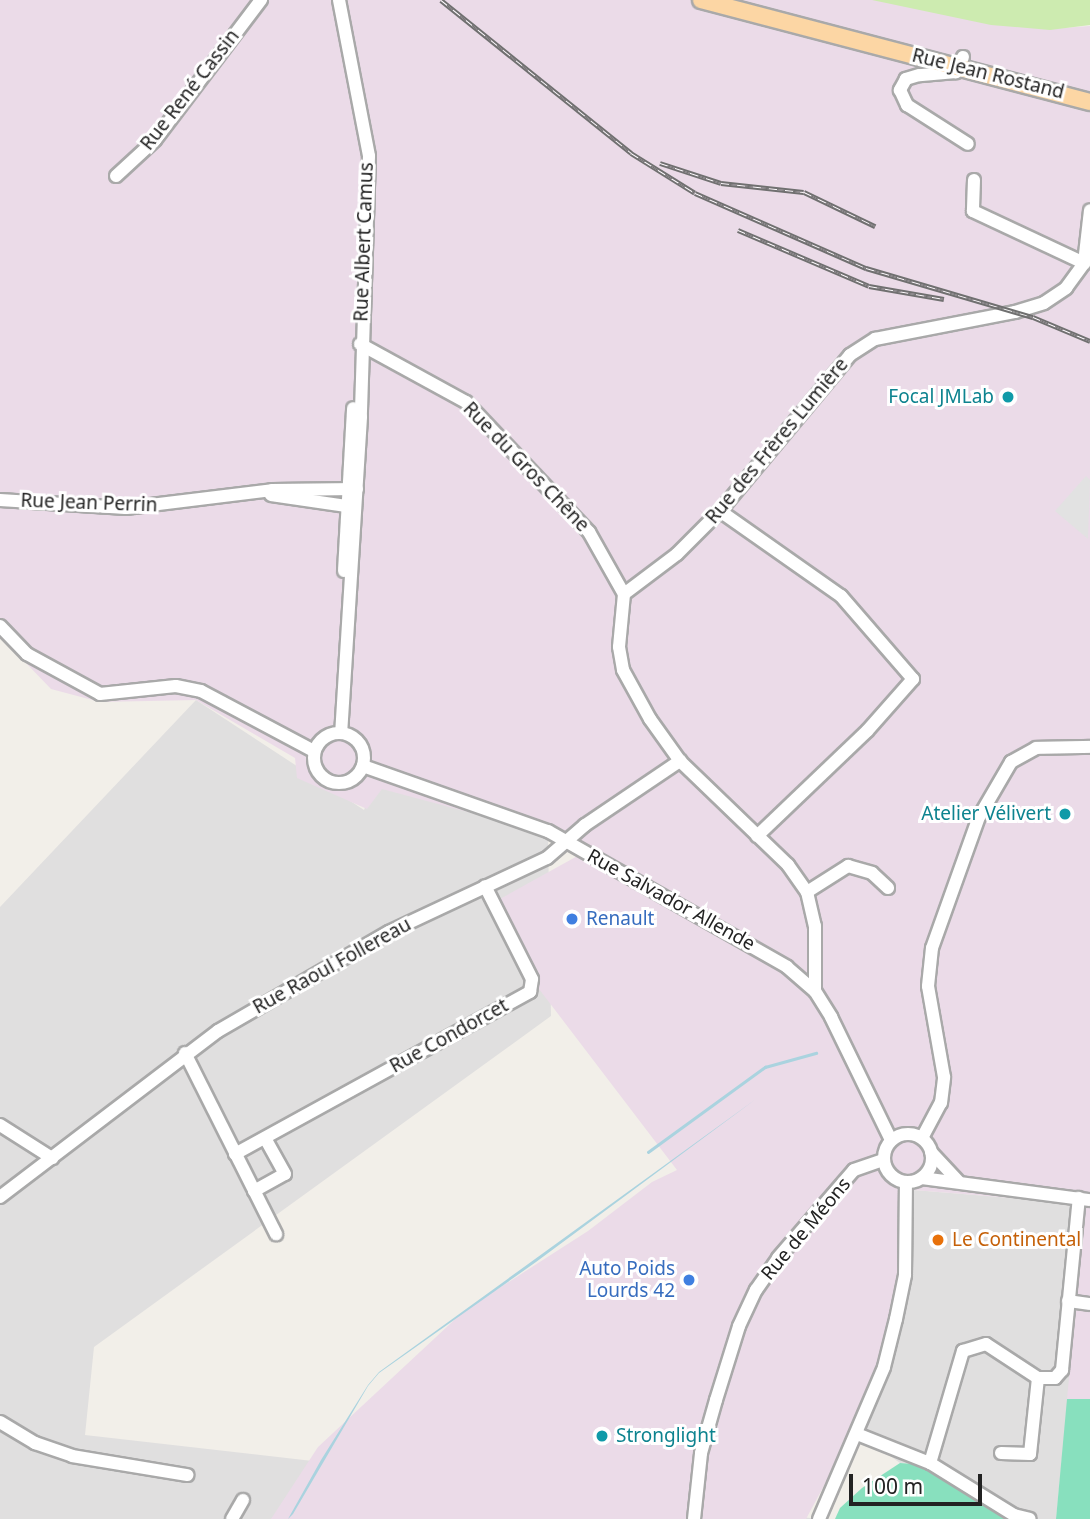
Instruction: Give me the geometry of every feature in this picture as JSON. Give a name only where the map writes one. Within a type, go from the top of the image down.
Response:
[{"type":"main road","name":"Rue Jean Rostand","points":[[701,0],[960,66],[1090,92]]},
{"type":"main road","name":"Rue Jean Rostand","points":[[960,66],[1090,102]]},
{"type":"street","name":"Rue René Cassin","points":[[116,176],[155,140],[261,0]]},
{"type":"street","name":"Rue Albert Camus","points":[[339,0],[369,156],[341,732]]},
{"type":"street","points":[[960,66],[906,79],[900,90],[907,105],[968,144]]},
{"type":"street","points":[[974,180],[973,211],[1084,263],[1090,210]]},
{"type":"street","name":"Rue des Frères Lumière","points":[[624,594],[677,554],[720,512],[850,355],[875,338],[1044,303],[1066,288],[1084,263]]},
{"type":"street","name":"Rue du Gros Chêne","points":[[360,344],[466,402],[589,532],[624,594]]},
{"type":"street","name":"Rue Jean Perrin","points":[[0,500],[127,508],[260,494],[352,488]]},
{"type":"street","name":"Rue Jean Perrin","points":[[260,494],[351,507]]},
{"type":"street","points":[[720,512],[841,596],[913,678],[867,731],[757,836]]},
{"type":"street","points":[[624,594],[619,647],[623,670],[680,761],[757,836],[807,892],[814,926],[815,991]]},
{"type":"street","points":[[0,626],[27,654],[100,694],[176,686],[201,691],[314,751]]},
{"type":"street","points":[[341,732],[360,744],[363,766],[352,779],[335,783],[315,768],[314,751],[324,737],[341,732]]},
{"type":"street","points":[[922,1138],[941,1103],[944,1077],[928,986],[932,948],[979,817],[1011,762],[1036,748],[1090,747]]},
{"type":"street","name":"Rue Raoul Follereau","points":[[0,1197],[185,1053],[389,932],[547,859],[585,825],[680,761]]},
{"type":"street","name":"Rue Salvador Allende","points":[[363,766],[548,831],[748,942],[815,991],[891,1140]]},
{"type":"street","points":[[807,892],[848,866],[872,873],[888,888]]},
{"type":"street","name":"Rue Condorcet","points":[[235,1154],[530,992],[532,979],[485,886]]},
{"type":"street","points":[[185,1053],[276,1234]]},
{"type":"street","points":[[0,1142],[4,1128],[52,1157]]},
{"type":"street","points":[[930,1463],[963,1351],[986,1344],[1038,1378],[1055,1378],[1062,1370],[1068,1301],[1085,1199],[958,1181],[922,1178],[906,1182],[893,1177],[883,1160],[891,1140],[903,1134],[922,1138],[958,1181]]},
{"type":"street","points":[[254,1191],[285,1174],[265,1138]]},
{"type":"street","points":[[922,1178],[931,1164],[931,1152]]},
{"type":"street","name":"Rue de Méons","points":[[694,1519],[701,1452],[739,1326],[756,1290],[778,1258],[854,1170],[883,1160]]},
{"type":"street","points":[[820,1519],[857,1434],[896,1319],[905,1275],[906,1182]]},
{"type":"street","points":[[1068,1301],[1090,1304]]},
{"type":"street","points":[[1001,1453],[1030,1454],[1038,1378]]},
{"type":"street","points":[[0,1422],[34,1443],[72,1456],[187,1475]]},
{"type":"street","points":[[857,1434],[930,1463],[1014,1515],[1030,1519]]},
{"type":"street","points":[[232,1519],[243,1500]]},
{"type":"shaded area","points":[[0,0],[881,0],[1048,29],[1090,26],[1090,1399],[1067,1399],[1086,1204],[902,1189],[896,1288],[886,1350],[854,1430],[806,1519],[271,1519],[318,1447],[465,1310],[588,1231],[652,1182],[677,1170],[539,989],[500,899],[581,854],[513,824],[382,789],[367,809],[297,778],[295,758],[196,700],[100,702],[51,689],[0,636]]},
{"type":"shaded area","points":[[1086,476],[1090,480],[1088,539],[1055,511]]},
{"type":"shaded area","points":[[196,700],[364,810],[380,770],[548,835],[551,1016],[94,1347],[85,1435],[819,1519],[0,1519],[0,907]]},
{"type":"shaded area","points":[[901,1189],[1087,1204],[1056,1519],[1019,1519],[926,1465],[900,1463],[854,1430]]},
{"type":"green space","points":[[872,0],[1090,0],[1090,25],[1050,30],[991,25]]},
{"type":"green space","points":[[1067,1399],[1090,1399],[1090,1519],[1056,1519]]},
{"type":"green space","points":[[900,1463],[926,1465],[1019,1519],[835,1519],[840,1508],[862,1488]]},
{"type":"water","points":[[756,1099],[536,1262],[379,1373],[368,1386],[288,1519],[321,1460],[368,1385],[379,1372]]},
{"type":"waterway","points":[[648,1152],[765,1067],[816,1053]]},
{"type":"railway","points":[[441,0],[631,153],[695,193],[866,268],[1033,317],[1090,341]]},
{"type":"railway","points":[[660,163],[721,183],[804,192],[875,226]]},
{"type":"railway","points":[[738,230],[869,286],[944,299]]},
{"type":"place","name":"Focal JMLab","points":[[1008,397]]},
{"type":"place","name":"Atelier Vélivert","points":[[1065,814]]},
{"type":"place","name":"Renault","points":[[572,919]]},
{"type":"place","name":"Le Continental","points":[[938,1240]]},
{"type":"place","name":"Auto Poids Lourds 42","points":[[689,1280]]},
{"type":"place","name":"Stronglight","points":[[602,1436]]}]
